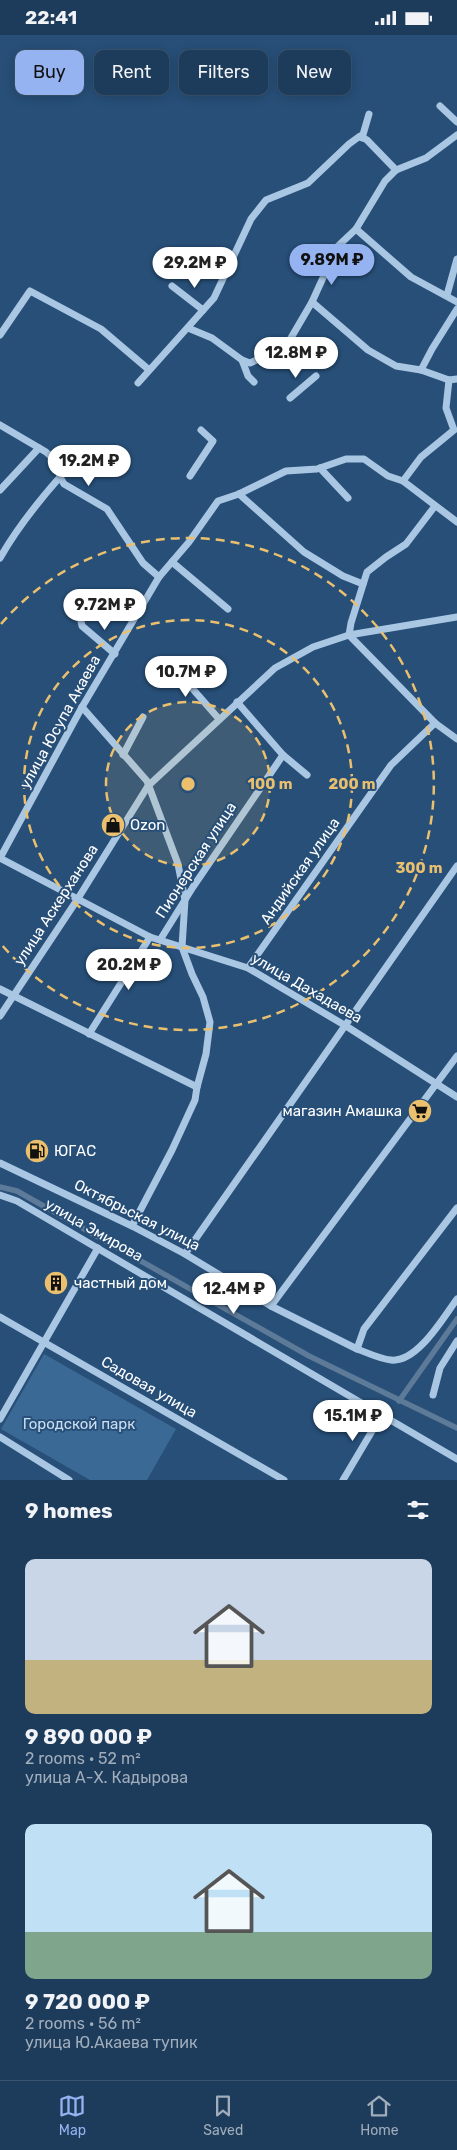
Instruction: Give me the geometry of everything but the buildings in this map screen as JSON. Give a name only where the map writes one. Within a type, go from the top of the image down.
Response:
[{"type":"street","points":[[440,106],[457,123]]},
{"type":"street","points":[[362,138],[369,114]]},
{"type":"street","points":[[188,328],[212,338],[242,360],[250,363],[282,349],[312,302],[337,247],[356,229],[375,195],[396,170],[426,158],[457,135]]},
{"type":"street","points":[[138,383],[148,369],[165,354],[214,298],[251,219],[266,200],[308,183],[360,136],[367,140],[396,170]]},
{"type":"street","points":[[356,229],[411,277],[457,301]]},
{"type":"street","points":[[447,295],[457,259]]},
{"type":"street","points":[[172,285],[203,310]]},
{"type":"street","points":[[0,335],[30,291],[101,329],[148,369]]},
{"type":"street","points":[[312,302],[368,350],[396,366],[421,370],[449,379],[457,379]]},
{"type":"street","points":[[421,370],[457,309]]},
{"type":"street","points":[[242,360],[248,376],[254,382]]},
{"type":"street","points":[[290,398],[316,377]]},
{"type":"street","points":[[403,481],[422,457],[454,430],[446,408],[449,379]]},
{"type":"street","points":[[0,425],[40,448],[59,464],[60,477],[64,484],[107,509],[143,563],[159,577]]},
{"type":"street","points":[[190,476],[213,441],[201,430]]},
{"type":"street","points":[[0,490],[40,448]]},
{"type":"street","name":"улица Юсупа Акаева","points":[[0,858],[82,707],[159,577],[189,542],[218,501],[239,494],[286,471],[320,468],[346,459],[364,459],[388,476],[403,481],[457,522]]},
{"type":"street","points":[[320,468],[348,498]]},
{"type":"street","points":[[0,558],[29,511],[60,477]]},
{"type":"street","points":[[239,494],[304,552],[343,575],[363,583]]},
{"type":"street","points":[[435,505],[406,544],[367,572],[349,635],[435,723],[457,739]]},
{"type":"street","points":[[172,562],[228,609]]},
{"type":"street","points":[[84,612],[81,621],[82,627],[115,654]]},
{"type":"street","name":"улица Аскерханова","points":[[0,1016],[77,900],[148,786],[275,668],[313,647],[349,635],[457,617]]},
{"type":"street","points":[[200,672],[191,687],[219,719]]},
{"type":"street","points":[[237,702],[283,755],[306,775]]},
{"type":"street","points":[[82,707],[147,781],[178,864],[185,900],[182,947],[192,975],[203,997],[210,1022],[206,1054],[195,1100],[132,1226]]},
{"type":"street","points":[[124,755],[143,717]]},
{"type":"street","name":"Андийская улица","points":[[248,968],[391,765],[435,723]]},
{"type":"street","name":"Пионерская улица","points":[[160,940],[283,755]]},
{"type":"street","name":"улица Дахадаева","points":[[0,858],[150,937],[248,968],[346,1026],[457,1097]]},
{"type":"street","points":[[185,1254],[457,867]]},
{"type":"street","points":[[89,1034],[150,937]]},
{"type":"street","points":[[0,989],[197,1087]]},
{"type":"street","points":[[272,1306],[457,1056]]},
{"type":"street","name":"Октябрьская улица","points":[[0,1163],[132,1226],[185,1254],[272,1306],[357,1349],[392,1360],[408,1356],[427,1340],[457,1299]]},
{"type":"street","name":"улица Эмирова","points":[[0,1195],[18,1201],[457,1459]]},
{"type":"street","points":[[357,1349],[364,1329],[457,1208]]},
{"type":"street","points":[[0,1419],[98,1248]]},
{"type":"street","name":"Садовая улица","points":[[0,1317],[284,1480]]},
{"type":"street","points":[[433,1395],[440,1368],[457,1341]]},
{"type":"street","points":[[343,1480],[381,1416]]},
{"type":"street","points":[[0,1437],[69,1480]]},
{"type":"green space","name":"Городской парк","points":[[44,1354],[176,1429],[147,1480],[90,1480],[1,1429]]},
{"type":"waterway","points":[[0,1187],[17,1191],[309,1356],[457,1428]]},
{"type":"waterway","points":[[399,1401],[457,1319]]},
{"type":"place","name":"Ozon","points":[[113,825]]},
{"type":"place","name":"магазин Амашка","points":[[420,1111]]},
{"type":"place","name":"ЮГАС","points":[[37,1151]]},
{"type":"place","name":"частный дом","points":[[56,1283]]}]
